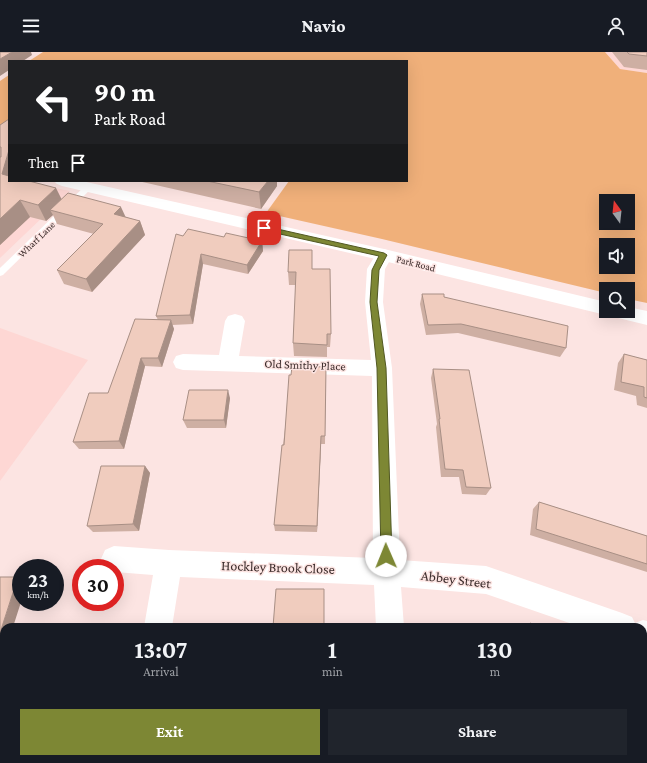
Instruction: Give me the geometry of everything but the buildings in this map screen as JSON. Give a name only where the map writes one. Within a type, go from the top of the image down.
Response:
[{"type":"street","name":"Park Road","points":[[66,182],[599,306]]},
{"type":"street","points":[[384,255],[376,270],[374,302],[382,368],[387,572],[390,623]]},
{"type":"street","points":[[635,315],[647,318]]},
{"type":"street","points":[[228,362],[235,321]]},
{"type":"street","name":"Old Smithy Place","points":[[183,362],[228,362],[382,368]]},
{"type":"street","name":"Hockley Brook Close","points":[[124,560],[169,564],[387,572]]},
{"type":"street","points":[[159,623],[169,564]]},
{"type":"street","name":"Abbey Street","points":[[387,572],[486,580],[610,623]]},
{"type":"lane","name":"Wharf Lane","points":[[0,273],[89,187]]},
{"type":"shaded area","points":[[43,52],[605,52],[620,69],[647,73],[647,303],[635,300],[635,282],[599,282],[599,291],[382,239],[266,213],[288,182],[408,182],[408,60],[31,60]]},
{"type":"shaded area","points":[[605,52],[647,52],[647,73],[620,69]]},
{"type":"shaded area","points":[[8,76],[8,142],[0,148],[0,81]]},
{"type":"shaded area","points":[[0,177],[8,181],[8,182],[26,182],[70,191],[0,258]]},
{"type":"shaded area","points":[[0,328],[88,360],[0,481]]},
{"type":"route","points":[[264,228],[384,255],[376,270],[374,302],[382,368],[386,556]]}]
